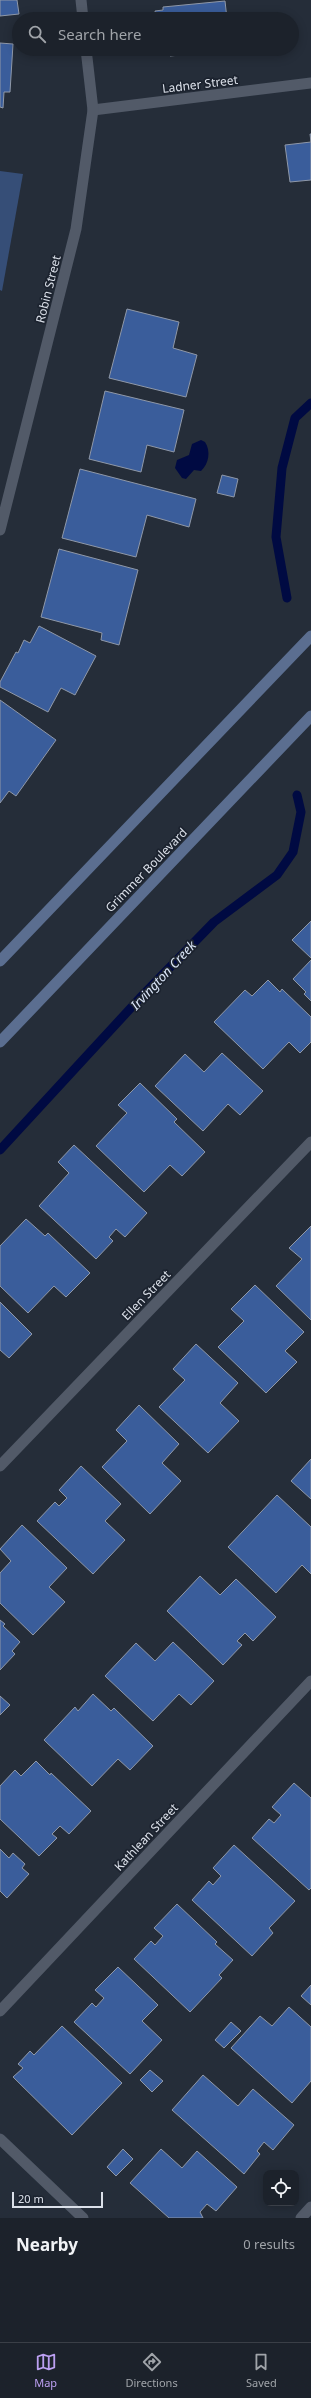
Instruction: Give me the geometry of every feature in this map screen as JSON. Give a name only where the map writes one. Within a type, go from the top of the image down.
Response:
[{"type":"main road","points":[[0,961],[311,636]]},
{"type":"main road","name":"Grimmer Boulevard","points":[[0,1042],[311,716]]},
{"type":"street","points":[[81,0],[82,12]]},
{"type":"street","name":"Robin Street","points":[[0,530],[12,491],[76,229],[93,110],[87,56]]},
{"type":"street","name":"Ladner Street","points":[[93,110],[311,83]]},
{"type":"street","points":[[0,489],[12,491]]},
{"type":"street","name":"Ellen Street","points":[[0,1466],[311,1142]]},
{"type":"street","name":"Kathlean Street","points":[[0,2011],[311,1681]]},
{"type":"street","points":[[0,2139],[83,2218]]},
{"type":"street","points":[[301,2218],[311,2207]]},
{"type":"shaded area","points":[[0,171],[23,174],[2,291],[0,290]]},
{"type":"shaded area","points":[[201,440],[205,442],[208,449],[206,465],[201,471],[194,470],[186,479],[182,478],[175,468],[177,460],[189,455],[192,444]]},
{"type":"building","points":[[0,0],[17,0],[19,12],[12,12],[12,15],[0,16]]},
{"type":"building","points":[[225,1],[226,12],[155,12],[163,10],[163,7]]},
{"type":"building","points":[[0,43],[12,44],[10,92],[4,92],[3,108],[0,107]]},
{"type":"building","points":[[311,142],[311,180],[290,182],[285,145]]},
{"type":"building","points":[[127,309],[179,322],[173,348],[197,355],[186,397],[109,378]]},
{"type":"building","points":[[105,391],[184,410],[174,452],[147,445],[141,472],[89,459]]},
{"type":"building","points":[[80,469],[196,499],[189,527],[147,515],[136,557],[62,538]]},
{"type":"building","points":[[222,475],[238,479],[234,497],[217,493]]},
{"type":"building","points":[[59,549],[138,570],[119,645],[101,640],[102,633],[41,617]]},
{"type":"building","points":[[39,626],[96,656],[75,695],[61,688],[48,712],[0,687],[0,682],[16,652],[18,653],[24,640],[30,643]]},
{"type":"building","points":[[0,700],[56,740],[16,796],[9,791],[0,803]]},
{"type":"building","points":[[311,921],[311,958],[292,940]]},
{"type":"building","points":[[311,960],[311,1001],[304,994],[306,992],[293,979]]},
{"type":"building","points":[[268,980],[280,992],[282,989],[311,1017],[311,1042],[300,1053],[289,1042],[263,1069],[214,1022],[245,990],[252,996]]},
{"type":"building","points":[[222,1053],[263,1091],[240,1115],[228,1104],[203,1131],[155,1086],[185,1054],[204,1072]]},
{"type":"building","points":[[140,1083],[177,1119],[174,1122],[205,1152],[182,1176],[170,1165],[144,1192],[96,1146],[127,1113],[118,1105]]},
{"type":"building","points":[[74,1145],[147,1213],[125,1237],[116,1229],[109,1237],[113,1241],[96,1259],[39,1206],[69,1173],[58,1162]]},
{"type":"building","points":[[26,1219],[45,1236],[48,1233],[90,1273],[66,1297],[54,1286],[28,1313],[0,1286],[0,1246]]},
{"type":"building","points":[[311,1226],[311,1320],[276,1286],[302,1259],[289,1248]]},
{"type":"building","points":[[255,1285],[304,1332],[285,1351],[297,1362],[266,1393],[218,1347],[244,1321],[231,1309]]},
{"type":"building","points":[[0,1302],[32,1334],[9,1358],[0,1350]]},
{"type":"building","points":[[196,1344],[238,1383],[220,1403],[239,1421],[208,1453],[159,1407],[185,1380],[173,1369]]},
{"type":"building","points":[[139,1405],[179,1444],[162,1463],[181,1481],[150,1514],[102,1467],[127,1441],[116,1430]]},
{"type":"building","points":[[311,1459],[311,1499],[291,1481]]},
{"type":"building","points":[[81,1466],[121,1504],[105,1521],[125,1540],[93,1574],[37,1521],[55,1502],[59,1506],[67,1498],[59,1490]]},
{"type":"building","points":[[277,1495],[311,1527],[311,1574],[302,1565],[276,1593],[228,1547]]},
{"type":"building","points":[[22,1525],[67,1568],[49,1587],[65,1602],[33,1635],[0,1603],[0,1573],[11,1561],[0,1549]]},
{"type":"building","points":[[200,1576],[220,1595],[236,1579],[276,1617],[253,1641],[245,1633],[237,1641],[242,1645],[223,1665],[167,1611]]},
{"type":"building","points":[[0,1620],[5,1624],[3,1626],[20,1642],[12,1651],[15,1654],[0,1670]]},
{"type":"building","points":[[173,1642],[214,1681],[191,1705],[179,1694],[153,1721],[105,1676],[136,1643],[155,1661]]},
{"type":"building","points":[[93,1694],[111,1711],[114,1708],[153,1746],[130,1770],[118,1759],[92,1786],[44,1740],[75,1707],[78,1711]]},
{"type":"building","points":[[0,1696],[10,1705],[0,1715]]},
{"type":"building","points":[[36,1761],[50,1775],[51,1773],[91,1811],[69,1834],[60,1826],[52,1834],[57,1838],[39,1856],[0,1819],[0,1786],[15,1770],[21,1776]]},
{"type":"building","points":[[294,1783],[311,1798],[311,1888],[309,1890],[252,1838],[269,1819],[274,1823],[281,1815],[272,1807]]},
{"type":"building","points":[[234,1845],[295,1901],[269,1928],[273,1933],[252,1956],[192,1900],[209,1881],[213,1885],[221,1876],[213,1868]]},
{"type":"building","points":[[0,1849],[9,1858],[13,1853],[25,1864],[22,1868],[29,1874],[7,1898],[0,1891]]},
{"type":"building","points":[[177,1904],[217,1942],[215,1944],[233,1960],[219,1975],[222,1978],[190,2012],[134,1959],[151,1941],[155,1945],[163,1936],[154,1928]]},
{"type":"building","points":[[118,1967],[158,2005],[142,2021],[162,2040],[130,2074],[74,2022],[92,2003],[96,2007],[104,1998],[95,1990]]},
{"type":"building","points":[[311,1985],[311,2005],[301,1996]]},
{"type":"building","points":[[289,2007],[311,2027],[311,2081],[292,2103],[231,2048],[260,2016],[272,2026]]},
{"type":"building","points":[[231,2022],[241,2031],[224,2048],[215,2040]]},
{"type":"building","points":[[62,2026],[122,2083],[72,2135],[13,2077],[23,2068],[18,2064],[30,2051],[34,2055]]},
{"type":"building","points":[[150,2070],[163,2081],[152,2092],[140,2080]]},
{"type":"building","points":[[203,2075],[238,2106],[253,2089],[294,2125],[273,2150],[264,2142],[257,2151],[260,2154],[244,2174],[172,2110]]},
{"type":"building","points":[[123,2149],[133,2159],[116,2176],[107,2167]]},
{"type":"building","points":[[161,2149],[182,2168],[197,2151],[237,2187],[216,2211],[207,2204],[200,2212],[203,2218],[169,2218],[130,2183]]},
{"type":"waterway","name":"Irvington Creek","points":[[287,598],[276,537],[282,468],[295,418],[311,403]]},
{"type":"waterway","name":"Irvington Creek","points":[[0,1150],[140,998],[214,922],[277,875],[293,852],[301,812],[297,795]]}]
